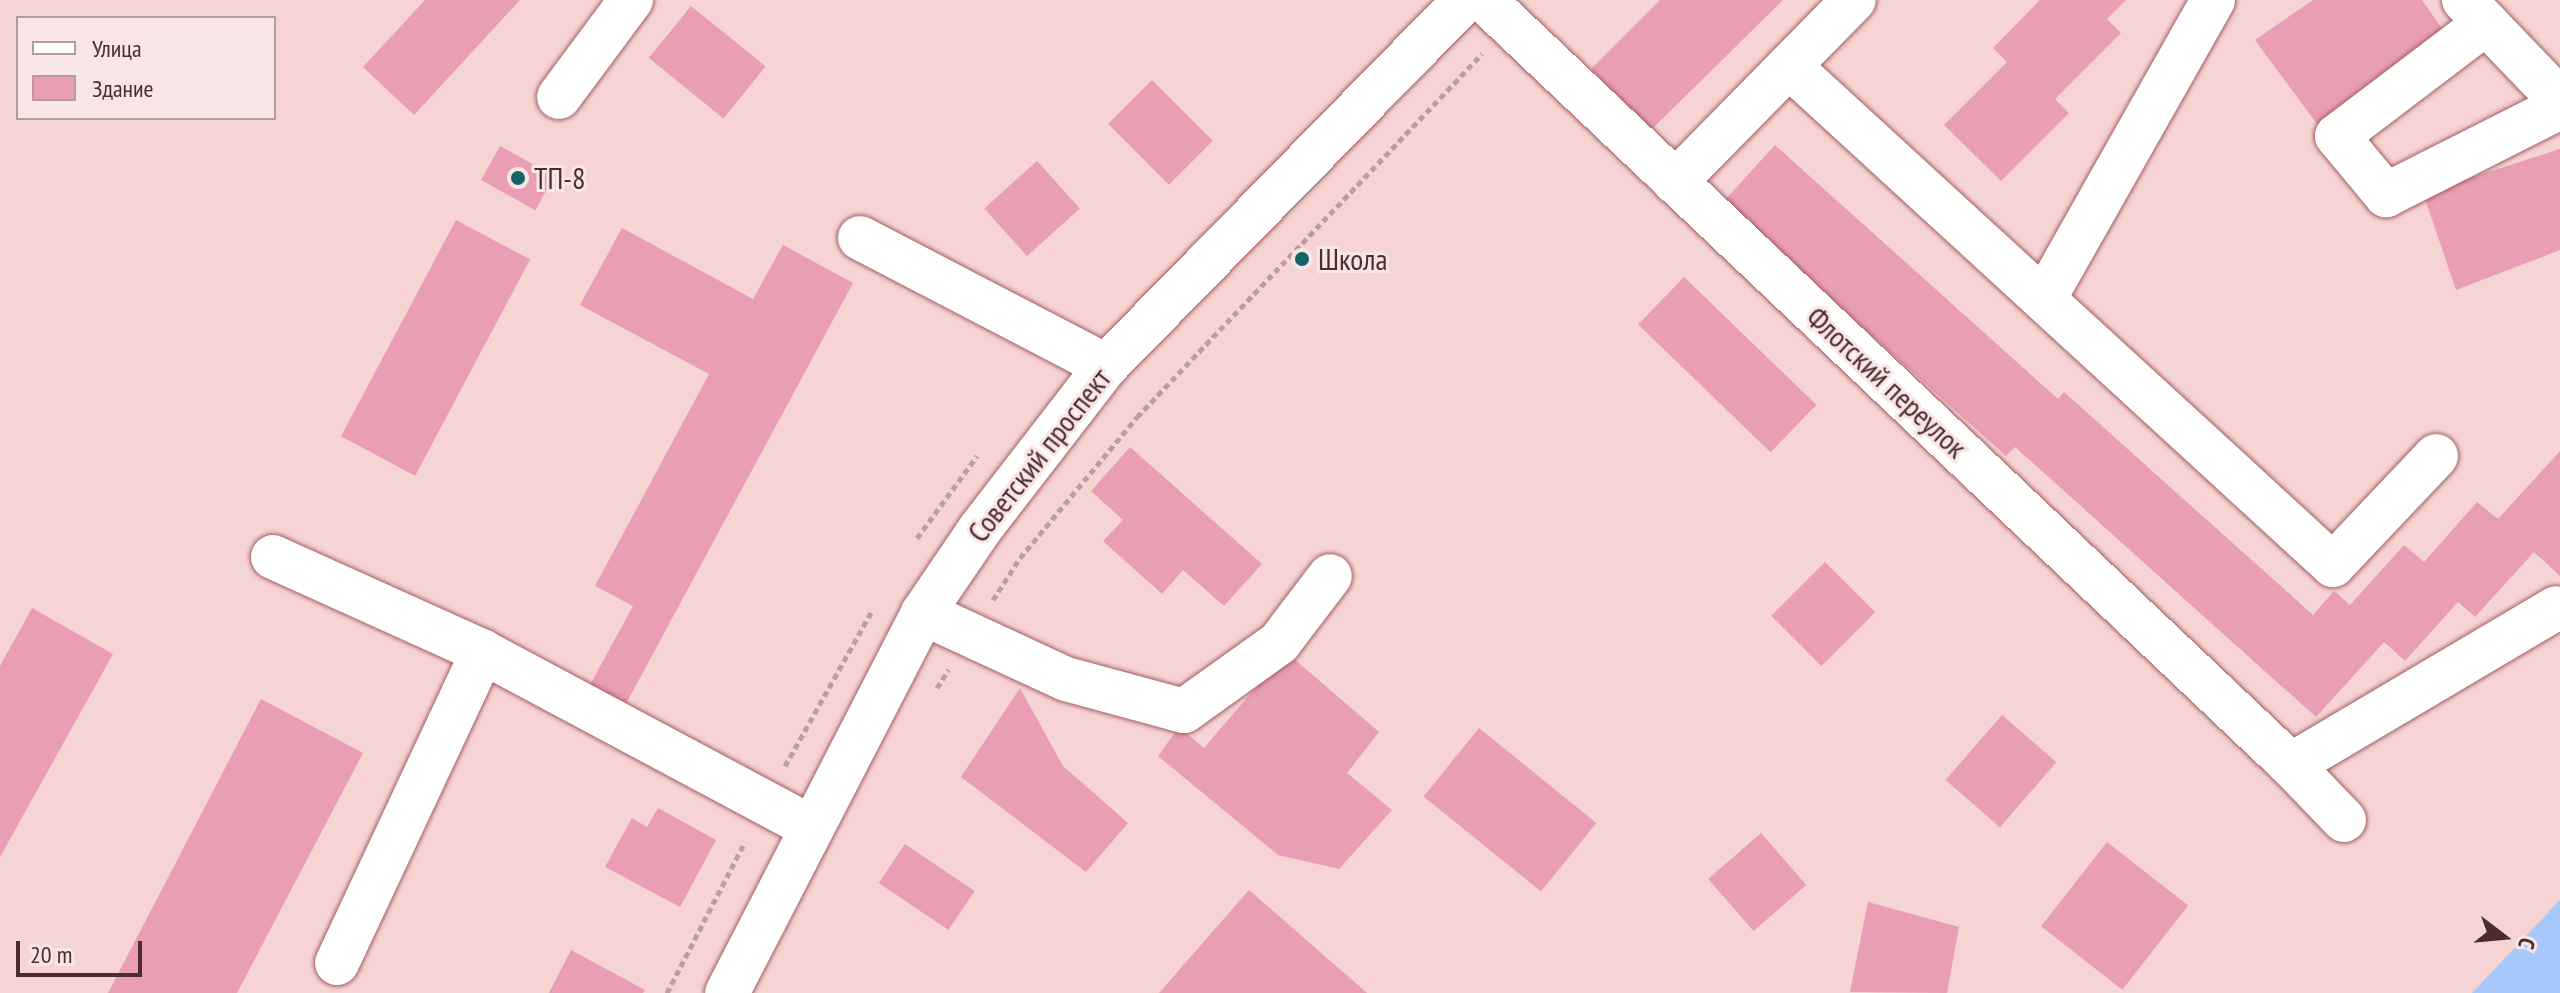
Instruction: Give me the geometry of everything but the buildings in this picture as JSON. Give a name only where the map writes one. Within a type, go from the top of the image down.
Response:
[{"type":"street","points":[[559,97],[631,0]]},
{"type":"street","name":"Советский проспект","points":[[727,993],[923,613],[980,529],[1106,366],[1465,0]]},
{"type":"street","points":[[1675,182],[1854,0]]},
{"type":"street","points":[[2044,299],[2213,0]]},
{"type":"street","name":"Флотский переулок","points":[[1497,12],[2291,765],[2344,820]]},
{"type":"street","points":[[2560,100],[2475,12],[2337,136],[2386,195],[2560,107]]},
{"type":"street","points":[[1789,66],[2333,565],[2436,456]]},
{"type":"street","points":[[860,238],[1106,366]]},
{"type":"street","points":[[273,557],[483,652],[812,828]]},
{"type":"street","points":[[923,613],[1066,679],[1184,711],[1279,643],[1330,576]]},
{"type":"street","points":[[2291,765],[2556,608]]},
{"type":"street","points":[[337,963],[483,652]]},
{"type":"path","points":[[930,698],[1020,558],[1137,417],[1497,12]]},
{"type":"water","points":[[2560,900],[2560,993],[2472,993]]},
{"type":"place","name":"ТП-8","points":[[518,178]]},
{"type":"place","name":"Школа","points":[[1302,259]]}]
